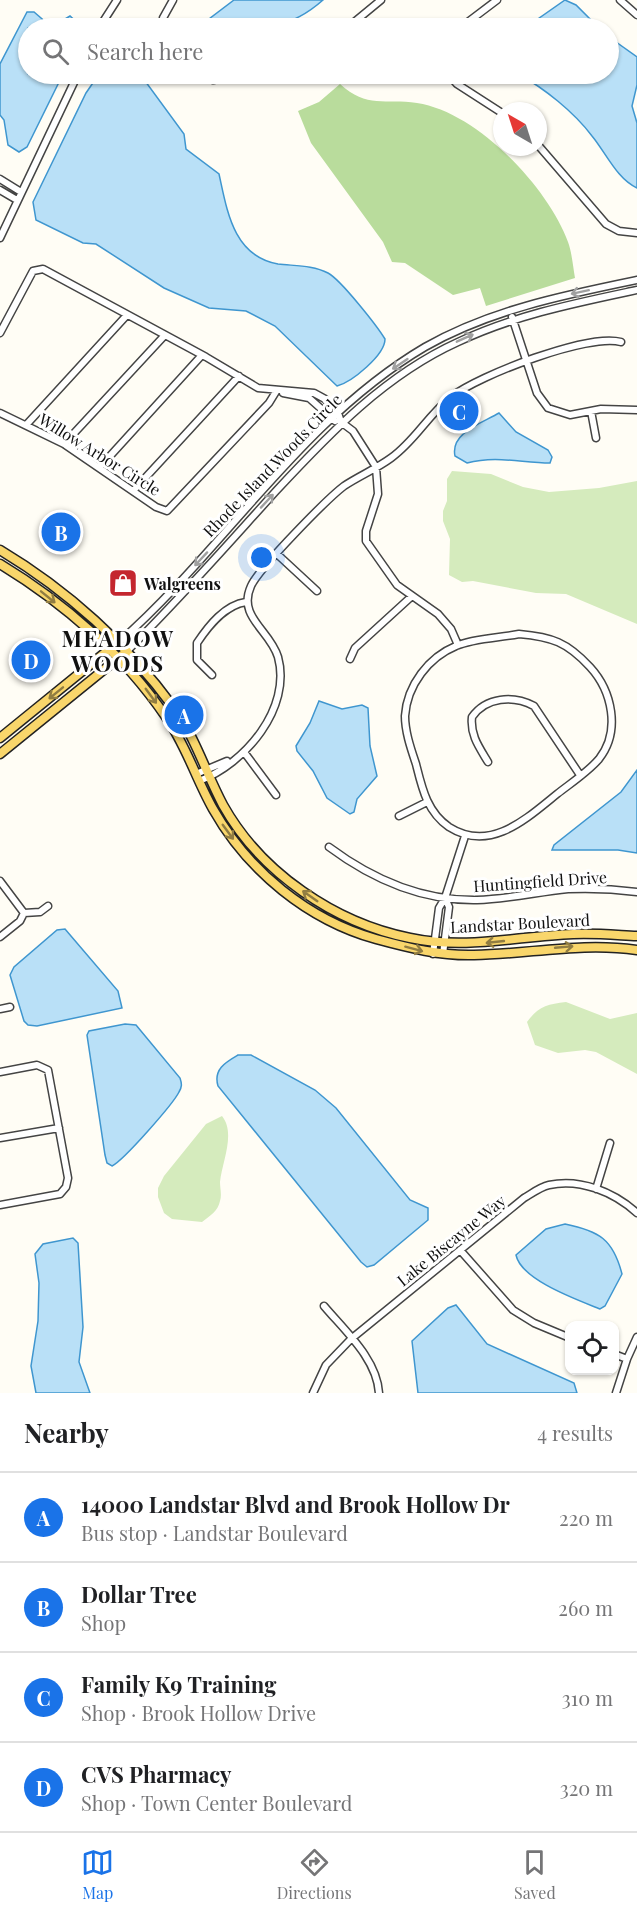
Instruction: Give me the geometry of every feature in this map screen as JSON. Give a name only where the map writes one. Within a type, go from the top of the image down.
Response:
[{"type":"main road","name":"Landstar Boulevard","points":[[0,550],[45,579],[127,651],[176,711],[231,818],[253,846],[283,876],[314,899],[379,931],[434,942],[473,944],[572,934],[637,936]]},
{"type":"main road","name":"Landstar Boulevard","points":[[0,564],[39,589],[118,659],[144,687],[168,718],[226,830],[242,851],[274,884],[308,910],[340,926],[375,939],[433,954],[507,953],[604,945],[637,950]]},
{"type":"main road","points":[[0,738],[118,643]]},
{"type":"main road","points":[[0,754],[127,651]]},
{"type":"street","points":[[105,18],[117,0]]},
{"type":"street","points":[[163,18],[173,0]]},
{"type":"street","points":[[358,18],[379,0]]},
{"type":"street","points":[[473,18],[497,0]]},
{"type":"street","points":[[620,0],[637,15]]},
{"type":"street","points":[[0,238],[73,84]]},
{"type":"street","points":[[458,84],[493,107]]},
{"type":"street","points":[[547,155],[606,224],[619,231],[637,233]]},
{"type":"street","points":[[0,180],[21,192]]},
{"type":"street","points":[[0,190],[17,200]]},
{"type":"street","points":[[0,232],[8,220]]},
{"type":"street","points":[[1,331],[33,271],[43,269],[258,388],[314,393],[325,399],[338,413],[341,422]]},
{"type":"street","name":"Rhode Island Woods Circle","points":[[118,643],[172,590],[331,420],[381,378],[425,348],[509,310],[555,297],[637,280]]},
{"type":"street","name":"Rhode Island Woods Circle","points":[[127,651],[341,422],[387,385],[429,357],[512,320],[637,290]]},
{"type":"street","points":[[509,310],[537,393],[548,408],[565,415],[591,411],[637,410]]},
{"type":"street","points":[[27,424],[127,315]]},
{"type":"street","points":[[64,444],[165,335]]},
{"type":"street","points":[[198,778],[244,752],[274,709],[280,691],[281,673],[271,640],[250,616],[246,602],[251,585],[328,499],[411,441],[435,411],[452,396],[476,381],[526,361],[608,340],[621,342]]},
{"type":"street","points":[[425,348],[429,357]]},
{"type":"street","points":[[100,467],[202,355]]},
{"type":"street","points":[[134,490],[238,376]]},
{"type":"street","points":[[277,390],[309,398],[331,420],[341,422],[353,431],[376,467],[378,494],[366,531],[366,541],[397,585],[438,614],[451,629],[458,645]]},
{"type":"street","name":"Willow Arbor Circle","points":[[0,413],[27,424],[64,444],[156,507],[167,511],[269,403],[277,390]]},
{"type":"street","points":[[591,411],[596,438]]},
{"type":"street","points":[[277,554],[316,591]]},
{"type":"street","points":[[350,659],[355,648],[412,596]]},
{"type":"street","points":[[212,675],[197,660],[197,643],[225,610],[233,604],[246,602]]},
{"type":"street","points":[[519,634],[560,641],[597,674],[609,695],[612,714],[609,736],[600,758],[518,826],[486,836],[465,836],[447,825],[426,802],[406,733],[405,714],[412,688],[424,669],[440,654],[458,645],[519,634]]},
{"type":"street","points":[[488,762],[471,728],[472,717],[478,708],[487,703],[512,699],[524,700],[534,706],[580,776]]},
{"type":"street","points":[[244,752],[276,795]]},
{"type":"street","points":[[399,816],[426,802]]},
{"type":"street","points":[[433,954],[439,908],[445,898],[465,836]]},
{"type":"street","name":"Huntingfield Drive","points":[[329,847],[372,876],[403,888],[445,898],[477,900],[591,889],[637,892]]},
{"type":"street","points":[[0,881],[24,913]]},
{"type":"street","points":[[443,954],[449,907],[445,898]]},
{"type":"street","points":[[24,913],[40,912],[48,906]]},
{"type":"street","points":[[0,937],[20,921],[24,913]]},
{"type":"street","points":[[0,1009],[10,1007]]},
{"type":"street","points":[[0,1072],[44,1066],[50,1075],[68,1178],[66,1187],[60,1194],[0,1205]]},
{"type":"street","points":[[0,1138],[59,1128]]},
{"type":"street","points":[[596,1189],[610,1143]]},
{"type":"street","name":"Lake Biscayne Way","points":[[314,1393],[326,1365],[351,1339],[524,1198],[547,1186],[568,1183],[616,1196],[637,1213]]},
{"type":"street","points":[[460,1250],[513,1310],[534,1323],[565,1336]]},
{"type":"street","points":[[324,1306],[369,1362],[378,1378],[378,1393]]},
{"type":"street","points":[[616,1393],[637,1337]]},
{"type":"street","points":[[619,1356],[627,1359]]},
{"type":"green space","points":[[340,84],[350,92],[368,100],[417,103],[440,109],[486,136],[493,142],[493,156],[509,156],[544,198],[568,242],[575,278],[486,306],[480,288],[453,295],[405,263],[392,262],[383,242],[311,143],[298,111],[319,102]]},
{"type":"green space","points":[[452,471],[491,474],[523,487],[549,492],[599,488],[637,481],[637,624],[566,594],[536,593],[473,581],[462,582],[449,575],[450,539],[443,521],[443,511],[447,501],[447,479]]},
{"type":"green space","points":[[566,1002],[610,1019],[637,1013],[637,1074],[596,1052],[585,1050],[558,1053],[535,1045],[527,1022],[544,1007]]},
{"type":"green space","points":[[222,1116],[226,1123],[228,1139],[220,1182],[221,1199],[217,1208],[202,1222],[172,1219],[164,1213],[158,1197],[158,1188],[164,1176],[206,1124]]},
{"type":"water","points":[[234,0],[323,0],[297,18],[210,18]]},
{"type":"water","points":[[565,0],[576,5],[589,18],[539,18]]},
{"type":"water","points":[[27,12],[34,12],[41,18],[24,18]]},
{"type":"water","points":[[18,29],[18,84],[58,84],[27,147],[19,152],[8,145],[4,120],[0,115],[0,64]]},
{"type":"water","points":[[619,44],[637,57],[637,85],[632,106],[637,123],[637,188],[618,172],[585,127],[535,84],[619,84]]},
{"type":"water","points":[[92,84],[147,84],[184,134],[186,149],[219,174],[229,216],[242,242],[251,252],[263,259],[278,264],[316,268],[334,277],[367,314],[385,339],[380,353],[374,360],[351,379],[337,386],[275,326],[246,311],[209,308],[164,288],[96,244],[83,243],[36,220],[33,202]]},
{"type":"water","points":[[499,413],[516,432],[548,450],[552,457],[550,463],[499,459],[467,463],[455,456],[457,441],[462,435]]},
{"type":"water","points":[[319,701],[342,709],[362,705],[368,708],[370,746],[377,776],[357,799],[354,812],[350,814],[327,798],[313,771],[297,751],[296,746],[310,723]]},
{"type":"water","points":[[637,770],[637,853],[618,850],[552,850],[554,845],[621,792]]},
{"type":"water","points":[[65,929],[118,991],[122,1008],[37,1026],[28,1025],[24,1021],[10,975],[14,967],[57,930]]},
{"type":"water","points":[[125,1024],[136,1025],[180,1078],[181,1085],[175,1098],[158,1119],[127,1154],[112,1166],[107,1163],[105,1155],[87,1035],[89,1031]]},
{"type":"water","points":[[238,1055],[251,1055],[315,1090],[336,1108],[410,1200],[428,1208],[428,1220],[374,1265],[367,1267],[361,1262],[218,1086],[219,1071],[225,1063]]},
{"type":"water","points":[[565,1224],[587,1230],[603,1238],[614,1252],[622,1274],[605,1306],[600,1309],[565,1295],[539,1281],[520,1264],[516,1255],[546,1229]]},
{"type":"water","points":[[73,1238],[78,1243],[83,1327],[79,1362],[90,1393],[36,1393],[31,1366],[38,1321],[39,1283],[35,1254],[43,1244]]},
{"type":"water","points":[[456,1305],[487,1344],[574,1383],[577,1393],[418,1393],[412,1341],[448,1308]]},
{"type":"place","name":"Family K9 Training","points":[[459,411]]},
{"type":"place","name":"Dollar Tree","points":[[61,532]]},
{"type":"place","name":"Walgreens","points":[[123,583]]},
{"type":"place","name":"CVS Pharmacy","points":[[31,660]]},
{"type":"place","name":"14000 Landstar Blvd and Brook Hollow Dr","points":[[184,715]]},
{"type":"district","name":"MEADOW WOODS","points":[[118,650]]}]
